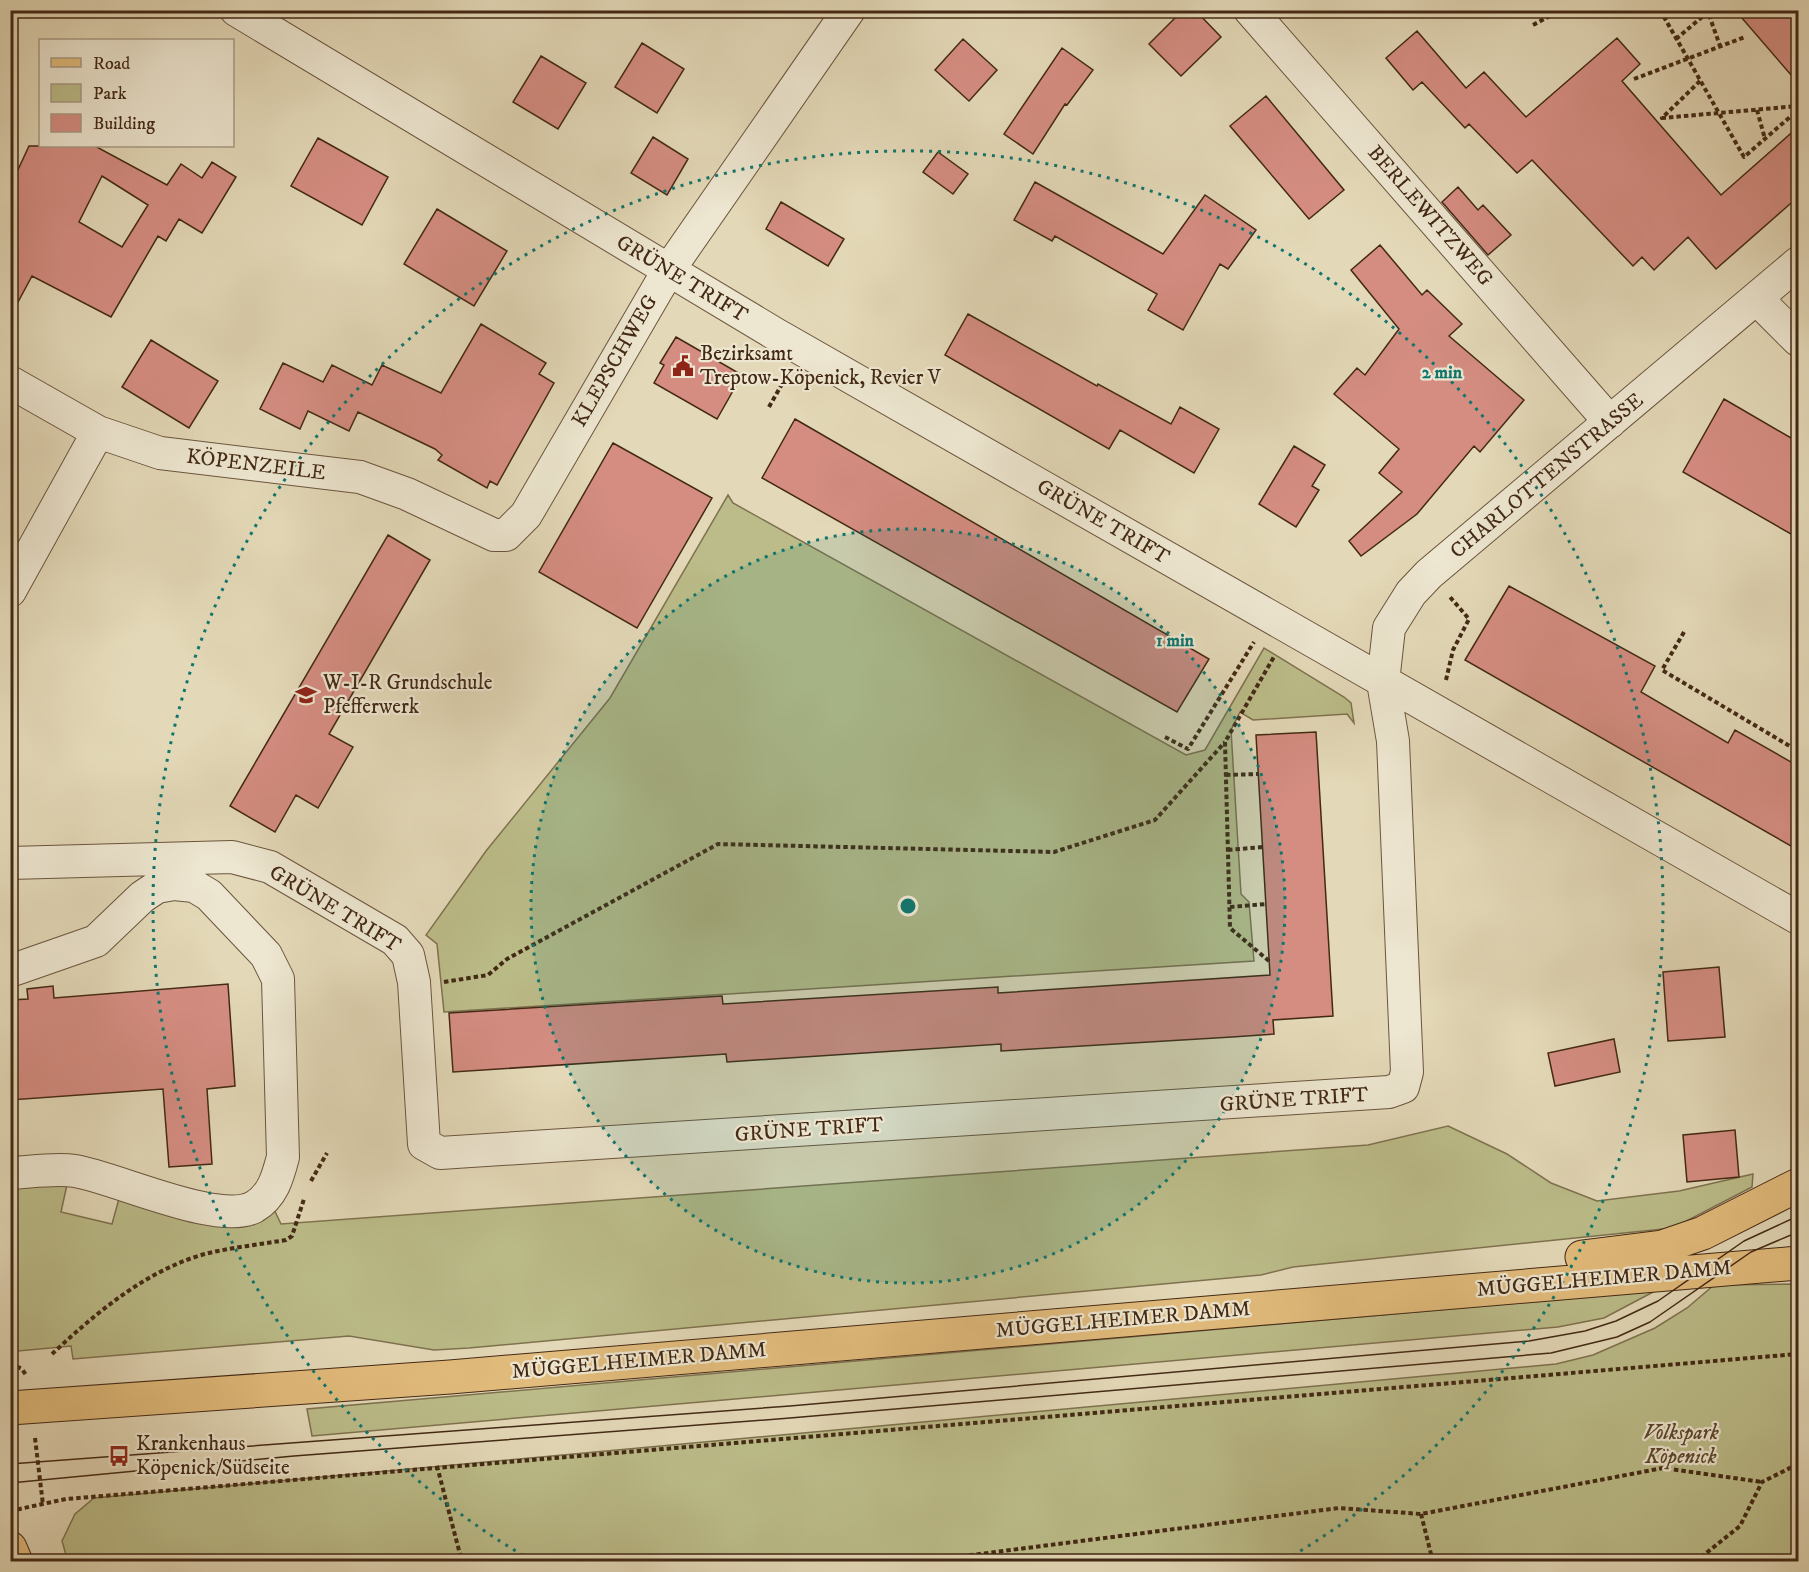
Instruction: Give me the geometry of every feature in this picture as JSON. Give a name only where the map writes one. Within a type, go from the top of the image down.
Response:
[{"type":"main road","name":"MÜGGELHEIMER DAMM","points":[[1266,1308],[1334,1279],[1613,1255],[1662,1247],[1703,1233],[1798,1185]]},
{"type":"main road","name":"MÜGGELHEIMER DAMM","points":[[10,1408],[450,1377],[1798,1263]]},
{"type":"main road","points":[[10,1548],[16,1562]]},
{"type":"street","name":"GRÜNE TRIFT","points":[[236,10],[668,271],[1798,918]]},
{"type":"street","name":"KLEPSCHWEG","points":[[506,535],[526,515],[668,271],[849,10]]},
{"type":"street","name":"BERLEWITZWEG","points":[[1250,10],[1610,422]]},
{"type":"street","name":"CHARLOTTENSTRASSE","points":[[1383,682],[1389,628],[1411,593],[1429,574],[1798,263]]},
{"type":"street","points":[[1757,299],[1798,340]]},
{"type":"street","name":"KÖPENZEILE","points":[[10,382],[98,432],[160,453],[360,477],[407,494],[494,535],[506,535]]},
{"type":"street","points":[[10,591],[98,432]]},
{"type":"street","name":"GRÜNE TRIFT","points":[[10,863],[232,857],[270,867],[395,940],[408,955],[414,982],[424,1144],[440,1153],[1374,1095],[1403,1087],[1407,1072],[1393,741],[1383,682]]},
{"type":"street","points":[[10,971],[96,941],[135,903],[157,887],[174,884],[194,886],[208,895],[266,955],[278,979],[283,1157],[277,1180],[269,1194],[253,1207],[224,1213],[74,1171],[10,1173]]},
{"type":"path","points":[[1533,25],[1561,10]]},
{"type":"path","points":[[1660,10],[1744,157],[1798,108]]},
{"type":"path","points":[[1676,39],[1708,12],[1720,46]]},
{"type":"path","points":[[1634,79],[1744,37]]},
{"type":"path","points":[[1700,81],[1662,118],[1798,108]]},
{"type":"path","points":[[1757,110],[1765,139]]},
{"type":"path","points":[[1429,574],[1469,619],[1454,650],[1446,680]]},
{"type":"path","points":[[1165,737],[1188,749],[1270,616]]},
{"type":"path","points":[[1684,632],[1662,670],[1798,751]]},
{"type":"path","points":[[442,982],[488,975],[507,959],[718,844],[1054,852],[1155,820],[1225,742],[1275,655]]},
{"type":"path","points":[[1225,742],[1230,928],[1269,961]]},
{"type":"path","points":[[1226,775],[1258,774]]},
{"type":"path","points":[[1228,850],[1263,847]]},
{"type":"path","points":[[1230,907],[1266,904]]},
{"type":"path","points":[[309,1185],[327,1153]]},
{"type":"path","points":[[52,1354],[93,1316],[157,1273],[211,1252],[286,1240],[292,1236],[306,1195]]},
{"type":"path","points":[[10,1510],[66,1499],[437,1466],[1798,1354]]},
{"type":"path","points":[[917,1562],[1339,1508],[1421,1514],[1663,1468],[1761,1482],[1798,1464]]},
{"type":"path","points":[[437,1466],[462,1562]]},
{"type":"path","points":[[1695,1562],[1740,1526],[1761,1482]]},
{"type":"path","points":[[1421,1514],[1433,1562]]},
{"type":"green space","points":[[728,495],[733,503],[1186,755],[1205,750],[1264,648],[1351,703],[1354,723],[1347,714],[1253,720],[1240,712],[1231,730],[1241,894],[1249,902],[1254,961],[444,1012],[437,944],[426,935],[486,851],[610,698]]},
{"type":"green space","points":[[1448,1126],[1507,1154],[1551,1183],[1597,1201],[1679,1191],[1753,1174],[1752,1187],[1673,1228],[1293,1267],[1261,1275],[469,1348],[434,1350],[349,1336],[73,1359],[71,1346],[18,1351],[11,1348],[10,1185],[68,1180],[61,1212],[112,1224],[120,1195],[269,1199],[281,1224],[1368,1145]]},
{"type":"green space","name":"Volkspark Köpenick","points":[[1798,1284],[1798,1561],[68,1562],[62,1541],[75,1514],[94,1498],[1556,1364],[1593,1355],[1655,1328],[1687,1308],[1714,1285]]},
{"type":"green space","points":[[1655,1291],[1604,1318],[1558,1327],[312,1436],[307,1409]]},
{"type":"building","points":[[1183,10],[1195,10],[1221,37],[1181,76],[1149,44]]},
{"type":"building","points":[[1735,10],[1798,10],[1798,83]]},
{"type":"building","points":[[1417,31],[1466,88],[1484,72],[1526,117],[1617,38],[1640,64],[1622,81],[1721,195],[1798,127],[1798,197],[1716,269],[1688,237],[1654,270],[1642,257],[1633,266],[1532,160],[1517,173],[1469,124],[1465,128],[1422,82],[1413,90],[1386,58]]},
{"type":"building","points":[[963,39],[997,70],[969,101],[935,70]]},
{"type":"building","points":[[642,43],[684,69],[657,113],[615,87]]},
{"type":"building","points":[[1062,48],[1093,70],[1067,105],[1065,104],[1033,154],[1004,134]]},
{"type":"building","points":[[541,56],[586,83],[558,129],[513,102]]},
{"type":"building","points":[[1266,96],[1344,190],[1309,219],[1230,126]]},
{"type":"building","points":[[653,137],[688,159],[667,195],[631,173]]},
{"type":"building","points":[[318,138],[388,177],[362,225],[291,186]]},
{"type":"building","points":[[29,146],[97,147],[167,185],[181,164],[202,178],[212,162],[236,177],[202,233],[179,219],[166,241],[158,236],[111,317],[32,276],[10,317],[10,187]],"holes":[[[102,176],[148,205],[122,247],[79,222]]]},
{"type":"building","points":[[938,152],[968,174],[953,194],[923,172]]},
{"type":"building","points":[[1035,182],[1163,254],[1205,195],[1256,230],[1228,269],[1220,264],[1183,330],[1148,310],[1157,294],[1055,236],[1052,241],[1014,220]]},
{"type":"building","points":[[1458,187],[1478,210],[1483,205],[1511,235],[1488,255],[1442,202]]},
{"type":"building","points":[[781,202],[844,239],[828,266],[766,229]]},
{"type":"building","points":[[437,209],[507,251],[474,306],[404,264]]},
{"type":"building","points":[[1380,245],[1422,295],[1427,290],[1462,324],[1449,336],[1524,400],[1480,452],[1474,446],[1417,514],[1361,556],[1349,541],[1402,492],[1379,473],[1399,449],[1334,394],[1357,368],[1365,375],[1399,329],[1351,270]]},
{"type":"building","points":[[968,314],[1097,386],[1098,384],[1171,424],[1180,407],[1219,429],[1194,473],[1120,430],[1109,449],[945,355]]},
{"type":"building","points":[[481,324],[546,363],[539,374],[554,383],[497,485],[490,481],[487,488],[438,460],[442,455],[435,449],[358,412],[349,431],[308,411],[300,429],[260,409],[283,363],[323,382],[332,365],[372,385],[382,365],[441,393]]},
{"type":"building","points":[[676,337],[742,375],[717,419],[654,383],[664,365],[660,363]]},
{"type":"building","points":[[151,340],[218,381],[189,428],[122,387]]},
{"type":"building","points":[[1724,399],[1798,442],[1798,538],[1683,472]]},
{"type":"building","points":[[795,419],[1209,659],[1177,712],[762,478]]},
{"type":"building","points":[[613,443],[712,498],[637,628],[539,572]]},
{"type":"building","points":[[1294,446],[1325,465],[1312,486],[1319,490],[1296,527],[1259,504]]},
{"type":"building","points":[[388,535],[430,560],[329,734],[353,747],[318,808],[296,795],[275,832],[230,806]]},
{"type":"building","points":[[1509,586],[1655,666],[1641,692],[1728,743],[1735,730],[1798,766],[1798,850],[1465,660]]},
{"type":"building","points":[[1316,732],[1333,1016],[1273,1020],[1274,1034],[1232,1037],[1001,1051],[1001,1044],[727,1062],[726,1054],[453,1072],[449,1013],[722,996],[723,1004],[998,987],[998,993],[1270,975],[1256,735]]},
{"type":"building","points":[[1719,967],[1725,1037],[1668,1041],[1663,972]]},
{"type":"building","points":[[228,984],[235,1086],[207,1089],[212,1164],[169,1167],[163,1089],[10,1100],[10,1000],[28,999],[27,989],[53,986],[54,998]]},
{"type":"building","points":[[1614,1039],[1620,1072],[1555,1086],[1548,1053]]},
{"type":"building","points":[[1735,1130],[1739,1177],[1687,1182],[1683,1135]]},
{"type":"tram line","points":[[10,1464],[790,1406],[1529,1341],[1585,1331],[1616,1321],[1658,1301],[1744,1241],[1798,1216]]},
{"type":"tram line","points":[[10,1483],[294,1456],[790,1418],[1551,1353],[1617,1337],[1650,1322],[1751,1252],[1798,1232]]},
{"type":"place","name":"Bezirksamt Treptow-Köpenick, Revier V","points":[[683,366]]},
{"type":"place","name":"W-I-R Grundschule Pfefferwerk","points":[[306,695]]},
{"type":"place","name":"Krankenhaus Köpenick/Südseite","points":[[119,1456]]}]
